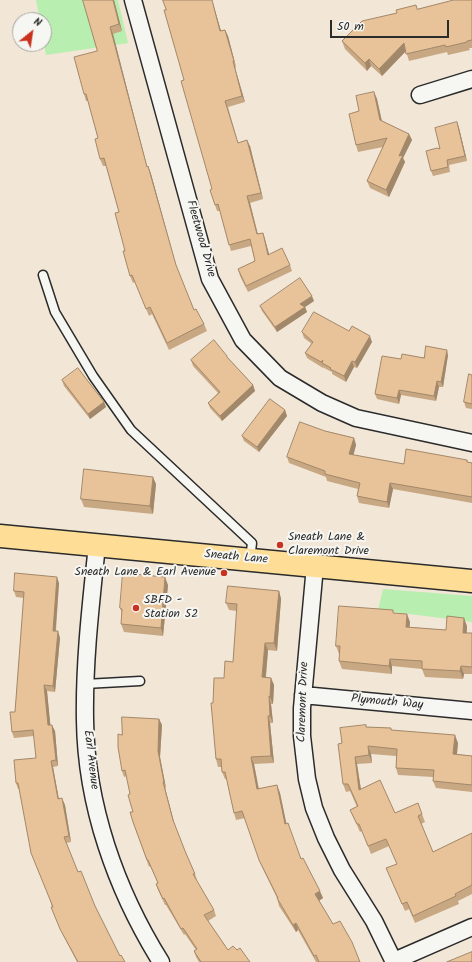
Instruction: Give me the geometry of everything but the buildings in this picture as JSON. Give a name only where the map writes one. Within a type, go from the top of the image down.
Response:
[{"type":"main road","name":"Sneath Lane","points":[[0,536],[472,581]]},
{"type":"street","name":"Fleetwood Drive","points":[[133,0],[210,279],[243,340],[280,378],[322,403],[356,418],[472,443]]},
{"type":"street","points":[[420,95],[472,79]]},
{"type":"street","name":"Earl Avenue","points":[[97,545],[85,684],[85,721],[88,758],[94,796],[112,863],[141,928],[161,962]]},
{"type":"street","name":"Claremont Drive","points":[[315,566],[303,694],[302,723],[303,750],[310,794],[319,822],[334,854],[374,921],[394,961]]},
{"type":"street","name":"Plymouth Way","points":[[303,694],[472,711]]},
{"type":"street","points":[[394,961],[472,927]]},
{"type":"lane","points":[[42,275],[55,312],[93,376],[131,430],[252,543],[250,560]]},
{"type":"lane","points":[[85,684],[140,681]]},
{"type":"green space","points":[[36,0],[118,0],[128,43],[46,55],[45,52],[52,52],[52,12],[38,12]]},
{"type":"green space","points":[[383,589],[472,596],[472,622],[378,610]]},
{"type":"place","name":"Sneath Lane & Claremont Drive","points":[[280,545]]},
{"type":"place","name":"Sneath Lane & Earl Avenue","points":[[224,573]]},
{"type":"place","name":"SBFD - Station 52","points":[[136,608]]}]
